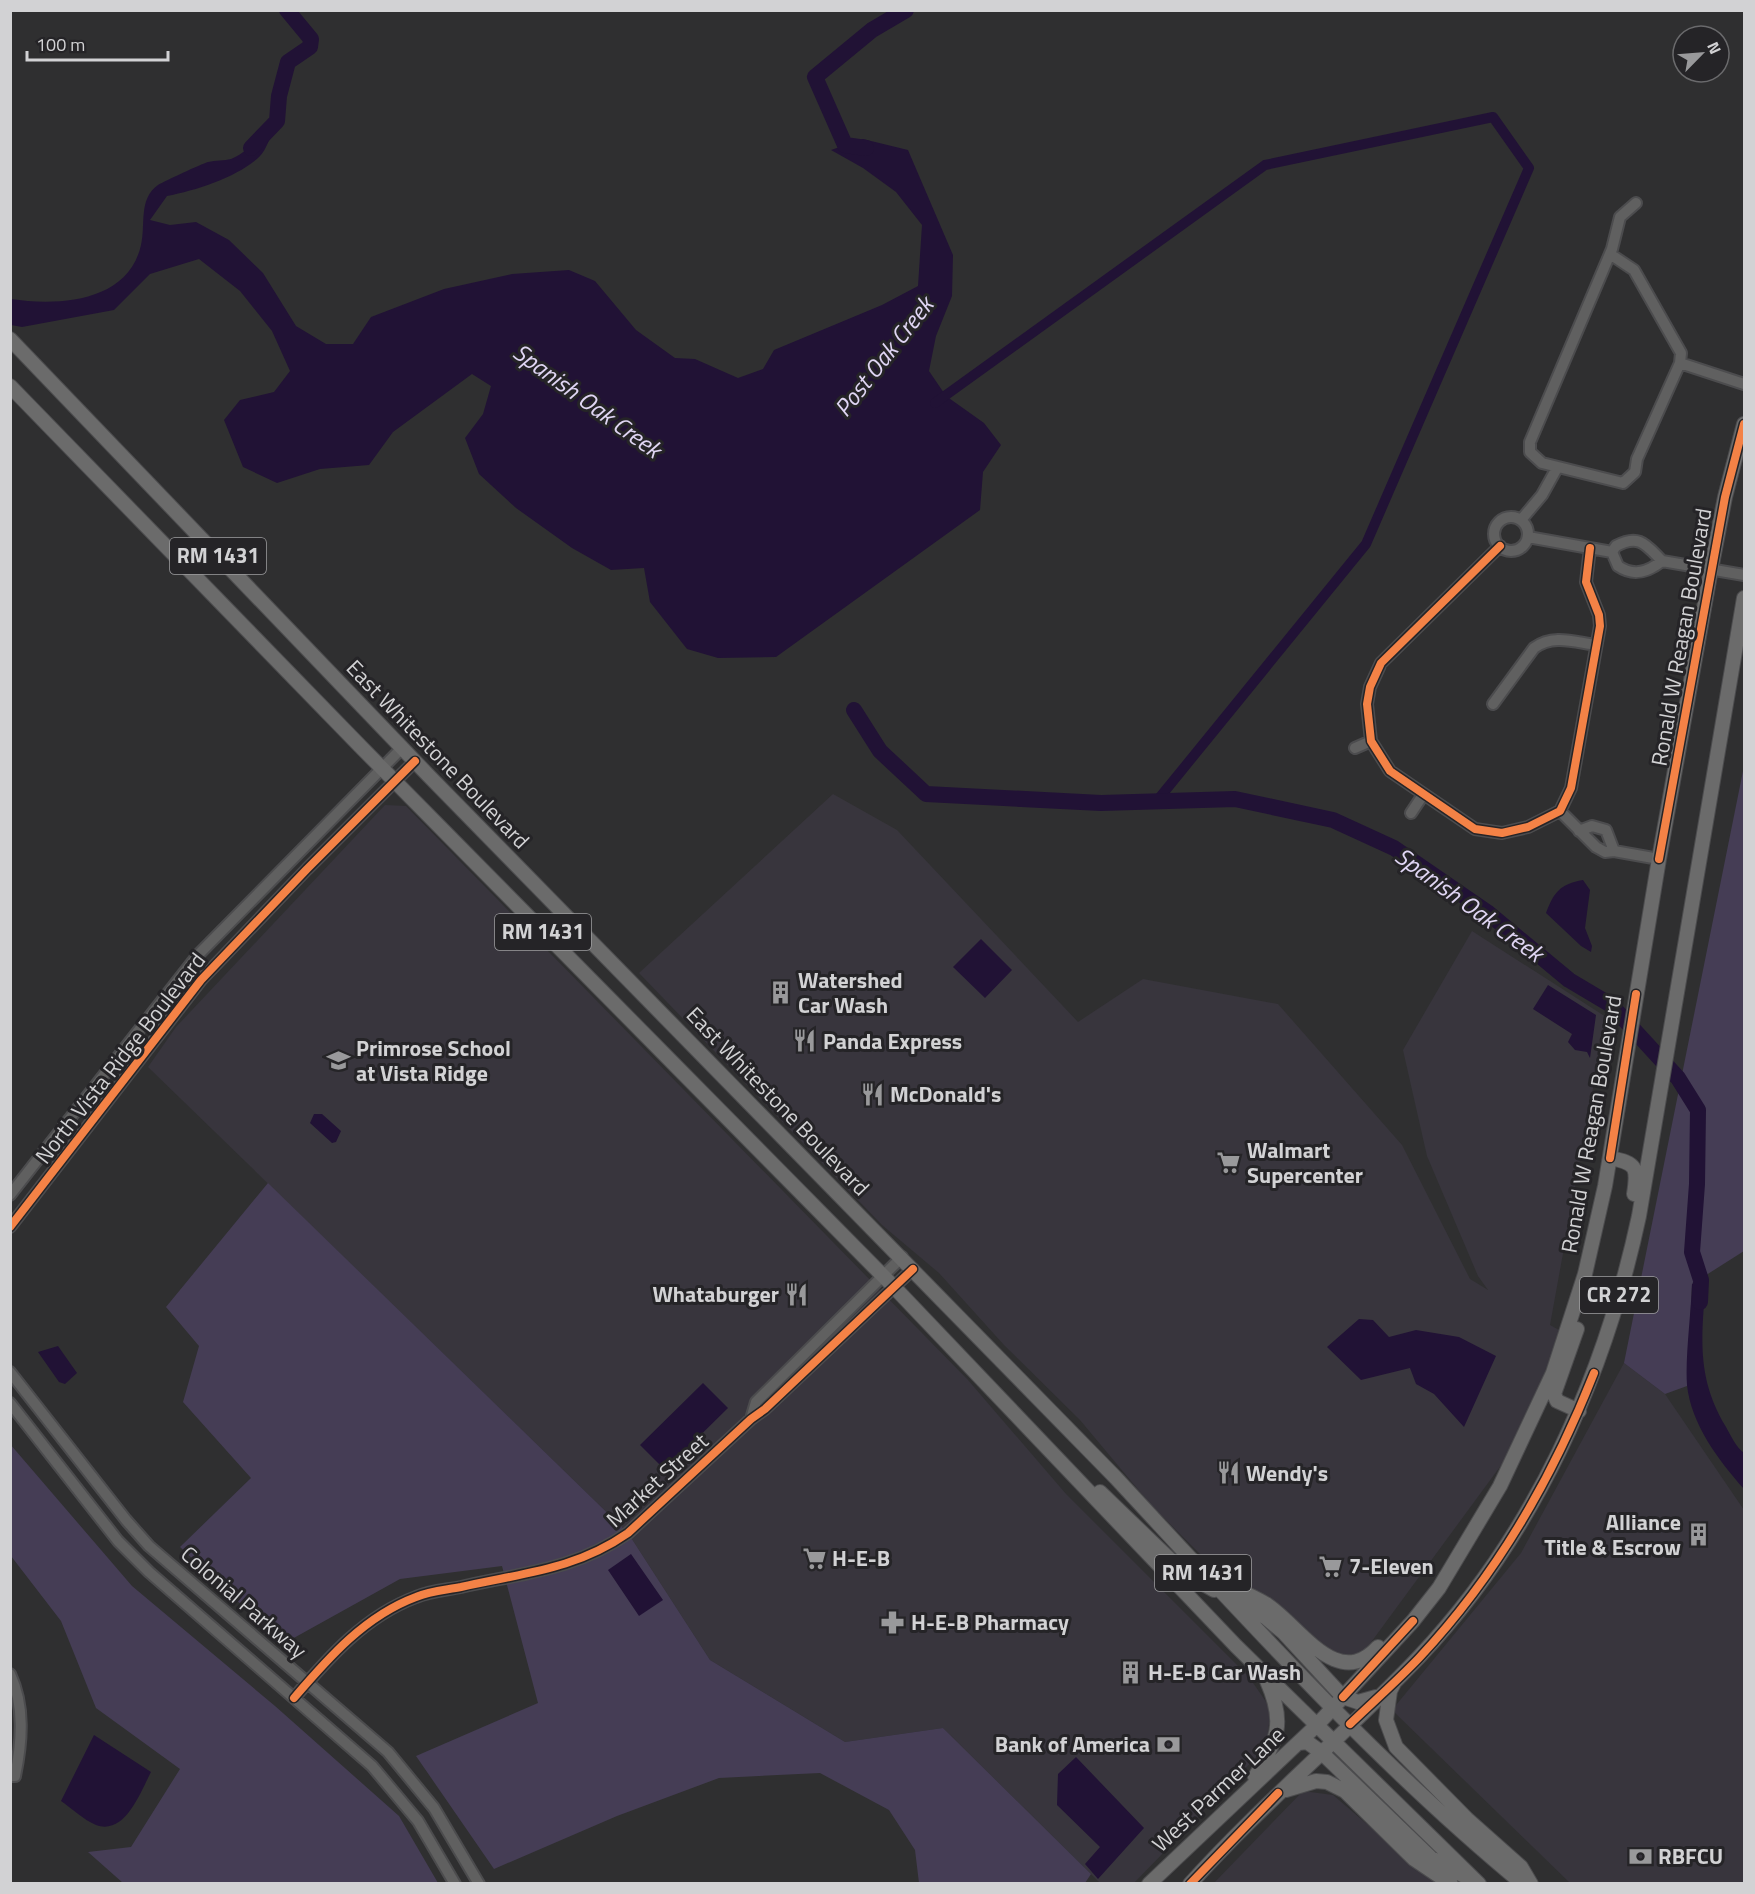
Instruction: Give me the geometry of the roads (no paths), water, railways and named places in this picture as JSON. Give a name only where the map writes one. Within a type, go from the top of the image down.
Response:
[{"type":"main road","name":"East Whitestone Boulevard","points":[[10,339],[402,748],[1116,1478],[1221,1594]]},
{"type":"main road","name":"RM 1431","points":[[10,386],[382,769],[894,1287],[1264,1674],[1479,1884]]},
{"type":"main road","name":"Ronald W Reagan Boulevard","points":[[1317,1725],[1413,1621],[1439,1588],[1500,1486],[1553,1373],[1585,1274],[1605,1186],[1659,859],[1711,569],[1725,497],[1744,423]]},
{"type":"main road","name":"CR 272","points":[[1350,1724],[1444,1629],[1495,1562],[1533,1503],[1558,1457],[1579,1411],[1607,1336],[1629,1261],[1671,1034],[1744,598]]},
{"type":"main road","points":[[1607,1336],[1608,1310],[1636,1176],[1630,1163],[1610,1158]]},
{"type":"main road","points":[[1579,1411],[1557,1401],[1554,1394],[1571,1349],[1598,1260],[1604,1229],[1605,1186]]},
{"type":"main road","points":[[1013,1412],[1032,1421],[1099,1491],[1184,1573],[1265,1617],[1284,1633],[1338,1702],[1350,1724],[1467,1836],[1523,1884]]},
{"type":"main road","points":[[1204,1574],[1266,1604],[1329,1658],[1345,1663],[1360,1661],[1370,1656],[1393,1630],[1413,1621]]},
{"type":"main road","points":[[1247,1791],[1278,1733],[1278,1709],[1264,1674]]},
{"type":"main road","points":[[1395,1681],[1390,1691],[1386,1720],[1396,1747],[1467,1819],[1521,1867],[1531,1884]]},
{"type":"main road","points":[[1338,1702],[1358,1702],[1381,1694]]},
{"type":"main road","points":[[1332,1741],[1350,1724]]},
{"type":"main road","name":"West Parmer Lane","points":[[1149,1884],[1317,1725]]},
{"type":"main road","name":"West Parmer Lane","points":[[1190,1884],[1332,1741]]},
{"type":"main road","points":[[1299,1743],[1307,1742],[1321,1752],[1431,1858],[1479,1884]]},
{"type":"main road","points":[[1278,1793],[1316,1781],[1327,1782],[1345,1791],[1414,1859],[1451,1884]]},
{"type":"street","points":[[1610,254],[1634,270],[1681,353],[1680,363],[1630,480],[1623,483],[1613,483],[1557,468],[1534,458],[1530,452],[1530,442],[1610,254],[1620,217],[1636,203]]},
{"type":"street","points":[[1680,363],[1744,384]]},
{"type":"street","points":[[1521,520],[1542,495],[1557,468]]},
{"type":"street","points":[[1507,517],[1521,520],[1526,526],[1528,537],[1518,549],[1508,550],[1500,546],[1494,534],[1497,523],[1507,517]]},
{"type":"street","points":[[1528,537],[1612,552]]},
{"type":"street","points":[[1612,552],[1623,542],[1639,542],[1653,549],[1662,561]]},
{"type":"street","points":[[1500,546],[1381,663],[1370,687],[1366,704],[1371,741],[1390,771],[1476,829],[1489,832],[1514,831],[1560,811],[1571,788],[1596,645],[1599,615],[1586,582],[1590,548]]},
{"type":"street","points":[[1612,552],[1618,566],[1633,572],[1644,572],[1662,561],[1744,575]]},
{"type":"street","points":[[1493,704],[1534,648],[1541,643],[1558,639],[1596,645]]},
{"type":"street","points":[[1355,748],[1371,741]]},
{"type":"street","name":"North Vista Ridge Boulevard","points":[[10,1195],[197,956],[402,748]]},
{"type":"street","name":"North Vista Ridge Boulevard","points":[[10,1227],[201,980],[415,761]]},
{"type":"street","points":[[1411,813],[1423,795]]},
{"type":"street","points":[[1560,811],[1596,847],[1605,852],[1614,850],[1659,859]]},
{"type":"street","points":[[1579,831],[1592,826],[1606,830],[1614,850]]},
{"type":"street","name":"Market Street","points":[[751,1419],[756,1402],[902,1257]]},
{"type":"street","name":"Market Street","points":[[294,1698],[357,1631],[389,1610],[417,1596],[545,1571],[580,1561],[612,1545],[628,1533],[751,1419],[765,1410],[912,1269]]},
{"type":"street","name":"Colonial Parkway","points":[[10,1372],[120,1512],[150,1546],[388,1752],[412,1779],[446,1826],[479,1884]]},
{"type":"street","name":"Colonial Parkway","points":[[10,1403],[118,1541],[156,1579],[372,1766],[418,1821],[455,1884]]},
{"type":"street","points":[[10,1674],[21,1718],[13,1776]]},
{"type":"water","points":[[277,121],[267,146],[258,158],[238,172],[215,182],[167,196],[150,220],[170,225],[196,222],[229,240],[263,273],[296,326],[326,344],[353,344],[371,317],[444,289],[512,274],[569,270],[595,281],[636,330],[675,358],[695,359],[738,378],[763,369],[774,350],[882,305],[918,286],[922,225],[896,192],[863,168],[831,150],[863,139],[908,150],[953,255],[952,296],[936,336],[929,371],[946,396],[984,423],[1001,445],[983,472],[980,510],[776,657],[718,658],[687,649],[650,602],[644,568],[611,570],[572,548],[516,508],[479,474],[465,438],[483,414],[491,386],[472,374],[393,432],[369,465],[320,469],[277,483],[243,467],[224,420],[240,400],[274,392],[290,371],[272,331],[240,291],[199,259],[150,274],[114,310],[22,327],[11,325],[11,299],[49,302],[69,300],[106,289],[122,279],[134,264],[141,245],[145,205],[152,191],[158,185],[204,163],[228,160],[237,156],[256,142]]},
{"type":"water","points":[[1583,880],[1590,890],[1585,928],[1592,946],[1591,952],[1581,946],[1546,913],[1559,890]]},
{"type":"water","points":[[981,939],[1012,970],[985,998],[953,967]]},
{"type":"water","points":[[1548,985],[1596,1015],[1590,1058],[1587,1052],[1575,1050],[1568,1042],[1572,1034],[1533,1009]]},
{"type":"water","points":[[314,1114],[322,1114],[341,1131],[336,1142],[332,1143],[310,1123]]},
{"type":"water","points":[[1706,1278],[1702,1336],[1705,1372],[1716,1408],[1734,1441],[1744,1453],[1744,1489],[1725,1466],[1700,1428],[1687,1385],[1692,1284]]},
{"type":"water","points":[[1359,1319],[1373,1320],[1389,1337],[1416,1330],[1459,1337],[1496,1356],[1464,1427],[1434,1394],[1416,1384],[1410,1368],[1361,1380],[1327,1347]]},
{"type":"water","points":[[58,1346],[77,1373],[65,1384],[59,1382],[38,1352]]},
{"type":"water","points":[[703,1383],[728,1408],[665,1470],[640,1445]]},
{"type":"water","points":[[631,1554],[663,1600],[639,1616],[608,1570]]},
{"type":"water","points":[[94,1735],[151,1772],[131,1810],[124,1818],[106,1827],[91,1823],[61,1801]]},
{"type":"water","points":[[1076,1757],[1144,1828],[1098,1879],[1085,1864],[1100,1847],[1057,1805],[1058,1774]]},
{"type":"waterway","points":[[251,148],[277,121],[279,96],[288,62],[310,47],[311,39],[287,10]]},
{"type":"waterway","name":"Post Oak Creek","points":[[866,148],[845,145],[815,77],[872,30],[906,10]]},
{"type":"waterway","points":[[935,403],[1265,165],[1493,117],[1529,168],[1366,544],[1156,802]]},
{"type":"waterway","name":"Spanish Oak Creek","points":[[854,710],[880,751],[926,794],[1101,803],[1235,799],[1333,820],[1394,848],[1487,912],[1569,980],[1611,1005],[1678,1078],[1698,1110],[1697,1184],[1692,1252],[1701,1280],[1700,1302]]},
{"type":"place","name":"Watershed Car Wash","points":[[780,993]]},
{"type":"place","name":"Panda Express","points":[[805,1041]]},
{"type":"place","name":"Primrose School at Vista Ridge","points":[[338,1061]]},
{"type":"place","name":"McDonald's","points":[[872,1094]]},
{"type":"place","name":"Walmart Supercenter","points":[[1229,1163]]},
{"type":"place","name":"Whataburger","points":[[797,1294]]},
{"type":"place","name":"Wendy's","points":[[1228,1473]]},
{"type":"place","name":"Alliance Title & Escrow","points":[[1699,1535]]},
{"type":"place","name":"H-E-B","points":[[814,1558]]},
{"type":"place","name":"7-Eleven","points":[[1331,1566]]},
{"type":"place","name":"H-E-B Pharmacy","points":[[893,1622]]},
{"type":"place","name":"H-E-B Car Wash","points":[[1130,1672]]},
{"type":"place","name":"Bank of America","points":[[1168,1744]]},
{"type":"place","name":"RBFCU","points":[[1640,1856]]}]
